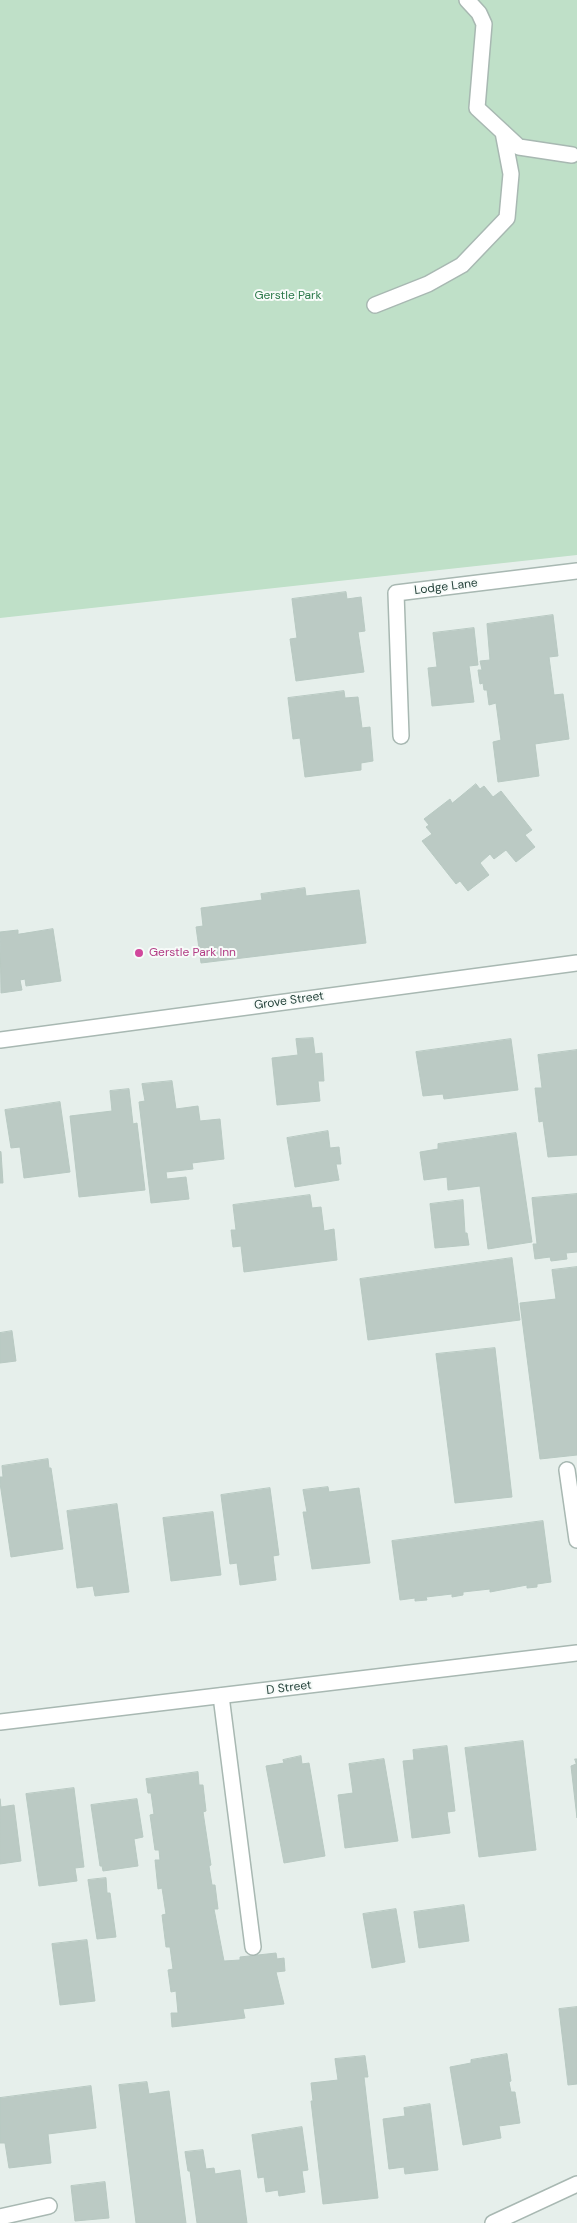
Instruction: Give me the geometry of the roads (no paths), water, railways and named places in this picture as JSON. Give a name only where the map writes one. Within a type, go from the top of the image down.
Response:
[{"type":"street","points":[[467,0],[479,12],[484,24],[477,108],[519,147],[572,155]]},
{"type":"street","points":[[375,305],[428,284],[462,266],[507,218],[511,174],[503,132]]},
{"type":"street","name":"Lodge Lane","points":[[401,736],[396,593],[577,571]]},
{"type":"street","name":"Grove Street","points":[[0,1040],[577,962]]},
{"type":"street","points":[[567,1470],[577,1540]]},
{"type":"street","name":"D Street","points":[[0,1722],[577,1653]]},
{"type":"street","points":[[221,1696],[253,1947]]},
{"type":"street","points":[[493,2223],[577,2184]]},
{"type":"street","points":[[0,2216],[49,2206]]},
{"type":"place","name":"Gerstle Park Inn","points":[[139,953]]},
{"type":"park label","name":"Gerstle Park","points":[[288,296]]}]
